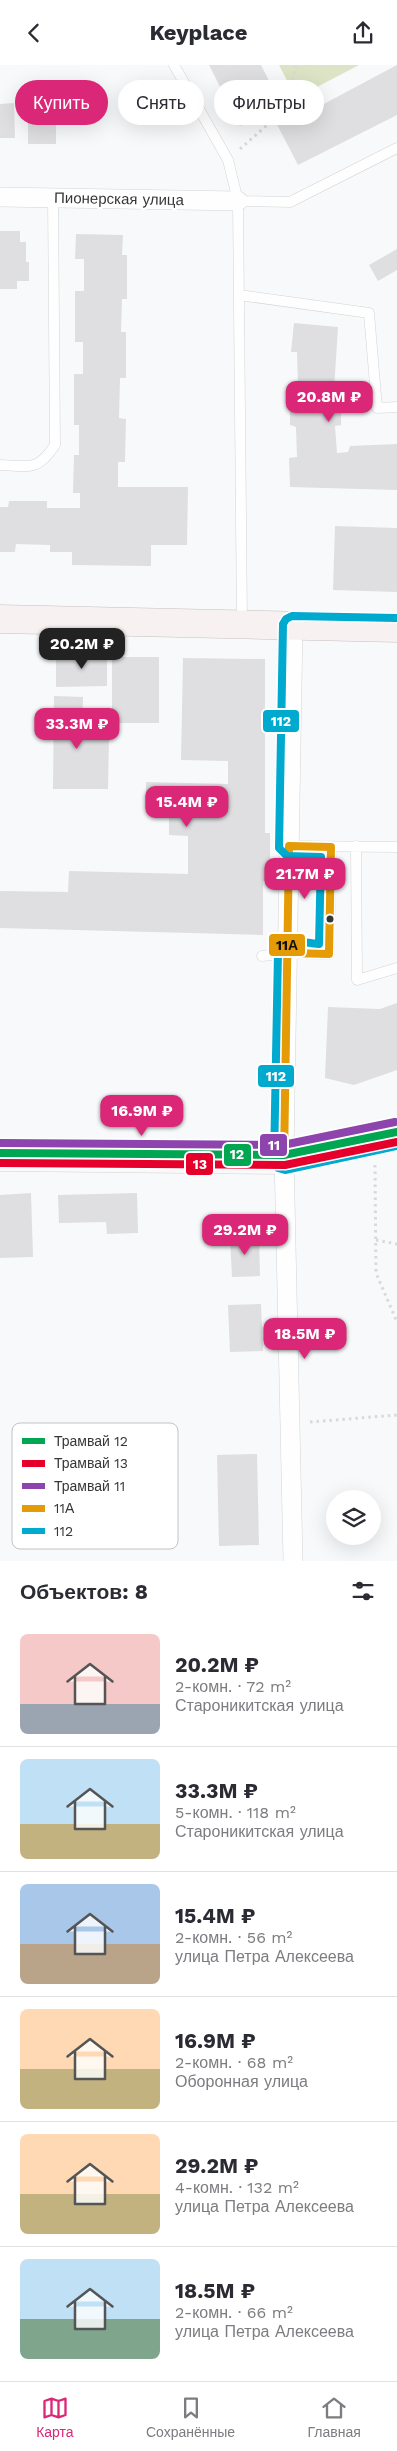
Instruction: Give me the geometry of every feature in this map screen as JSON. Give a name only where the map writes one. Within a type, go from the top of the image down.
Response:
[{"type":"main road","points":[[0,619],[397,628]]},
{"type":"main road","points":[[0,1157],[284,1160],[386,1139]]},
{"type":"street","name":"Пионерская улица","points":[[0,197],[238,201]]},
{"type":"street","points":[[292,1561],[284,1160],[293,625]]},
{"type":"lane","points":[[174,65],[228,160],[238,201],[242,624]]},
{"type":"lane","points":[[238,201],[290,202],[397,148]]},
{"type":"lane","points":[[0,465],[30,466],[44,461],[55,445],[53,198]]},
{"type":"lane","points":[[239,295],[369,313],[377,409],[397,407]]},
{"type":"lane","points":[[289,846],[397,847]]},
{"type":"lane","points":[[356,846],[358,980],[397,968]]},
{"type":"lane","points":[[262,956],[288,953],[329,954],[330,847]]},
{"type":"path","points":[[228,160],[274,119],[285,112],[296,65]]},
{"type":"path","points":[[386,1139],[376,1240],[376,1273],[397,1322]]},
{"type":"path","points":[[376,1240],[397,1245]]},
{"type":"path","points":[[289,1424],[397,1415]]},
{"type":"green space","points":[[279,65],[359,65],[324,83],[324,80],[287,80]]},
{"type":"building","points":[[209,65],[261,65],[269,80],[217,80]]},
{"type":"building","points":[[397,65],[397,115],[298,165],[277,125],[324,125],[324,104]]},
{"type":"building","points":[[14,103],[15,138],[0,138],[0,104]]},
{"type":"building","points":[[28,125],[56,125],[56,144],[28,144]]},
{"type":"building","points":[[0,231],[20,231],[20,242],[26,242],[26,262],[29,262],[29,281],[17,281],[17,289],[0,289]]},
{"type":"building","points":[[76,234],[123,235],[122,255],[127,255],[127,299],[122,299],[121,332],[126,332],[126,378],[120,378],[119,418],[126,419],[125,462],[118,462],[118,487],[188,487],[187,545],[151,545],[151,566],[72,565],[72,552],[50,552],[50,545],[16,544],[15,552],[0,552],[0,507],[8,507],[9,501],[47,501],[47,508],[80,508],[80,493],[73,493],[74,455],[79,455],[79,425],[74,425],[74,374],[83,374],[83,342],[75,342],[75,291],[84,291],[84,259],[75,259]]},
{"type":"building","points":[[397,249],[397,270],[378,281],[369,265]]},
{"type":"building","points":[[294,323],[338,327],[334,390],[341,391],[341,425],[335,426],[337,453],[348,452],[350,446],[397,444],[397,490],[290,487],[289,458],[297,457],[296,427],[290,425],[290,383],[298,384],[297,352],[291,352]]},
{"type":"building","points":[[335,526],[397,528],[397,592],[333,590]]},
{"type":"building","points":[[107,653],[107,686],[56,687],[56,654]]},
{"type":"building","points":[[112,657],[159,657],[159,723],[112,723]]},
{"type":"building","points":[[183,658],[265,659],[265,833],[270,833],[270,881],[263,881],[263,935],[0,928],[0,891],[68,892],[69,871],[188,874],[188,836],[169,835],[169,813],[146,812],[146,782],[228,784],[228,761],[181,760]]},
{"type":"building","points":[[54,696],[83,697],[82,737],[109,737],[108,789],[53,789]]},
{"type":"building","points":[[397,1003],[397,1070],[354,1085],[325,1078],[328,1007],[380,1009]]},
{"type":"building","points":[[31,1193],[33,1257],[0,1258],[0,1195]]},
{"type":"building","points":[[137,1193],[138,1233],[107,1234],[106,1222],[59,1223],[58,1195]]},
{"type":"building","points":[[259,1236],[260,1276],[232,1277],[230,1237]]},
{"type":"building","points":[[261,1304],[263,1351],[230,1352],[228,1305]]},
{"type":"building","points":[[257,1454],[259,1545],[219,1546],[217,1455]]},
{"type":"tram line","name":"11","points":[[0,1143],[283,1145],[395,1122]]},
{"type":"tram line","name":"12","points":[[0,1153],[284,1155],[397,1132]]},
{"type":"tram line","name":"13","points":[[0,1163],[285,1165],[397,1142]]},
{"type":"transit line","name":"112","points":[[397,618],[292,616],[286,619],[283,624],[279,848],[287,856],[321,857],[319,944],[290,943],[278,952],[274,1161],[278,1168],[285,1170],[397,1146]]},
{"type":"transit line","name":"11А","points":[[284,1160],[289,846],[331,847],[329,954],[288,953]]},
{"type":"transit line","name":"11А","points":[[0,1157],[284,1160]]}]
